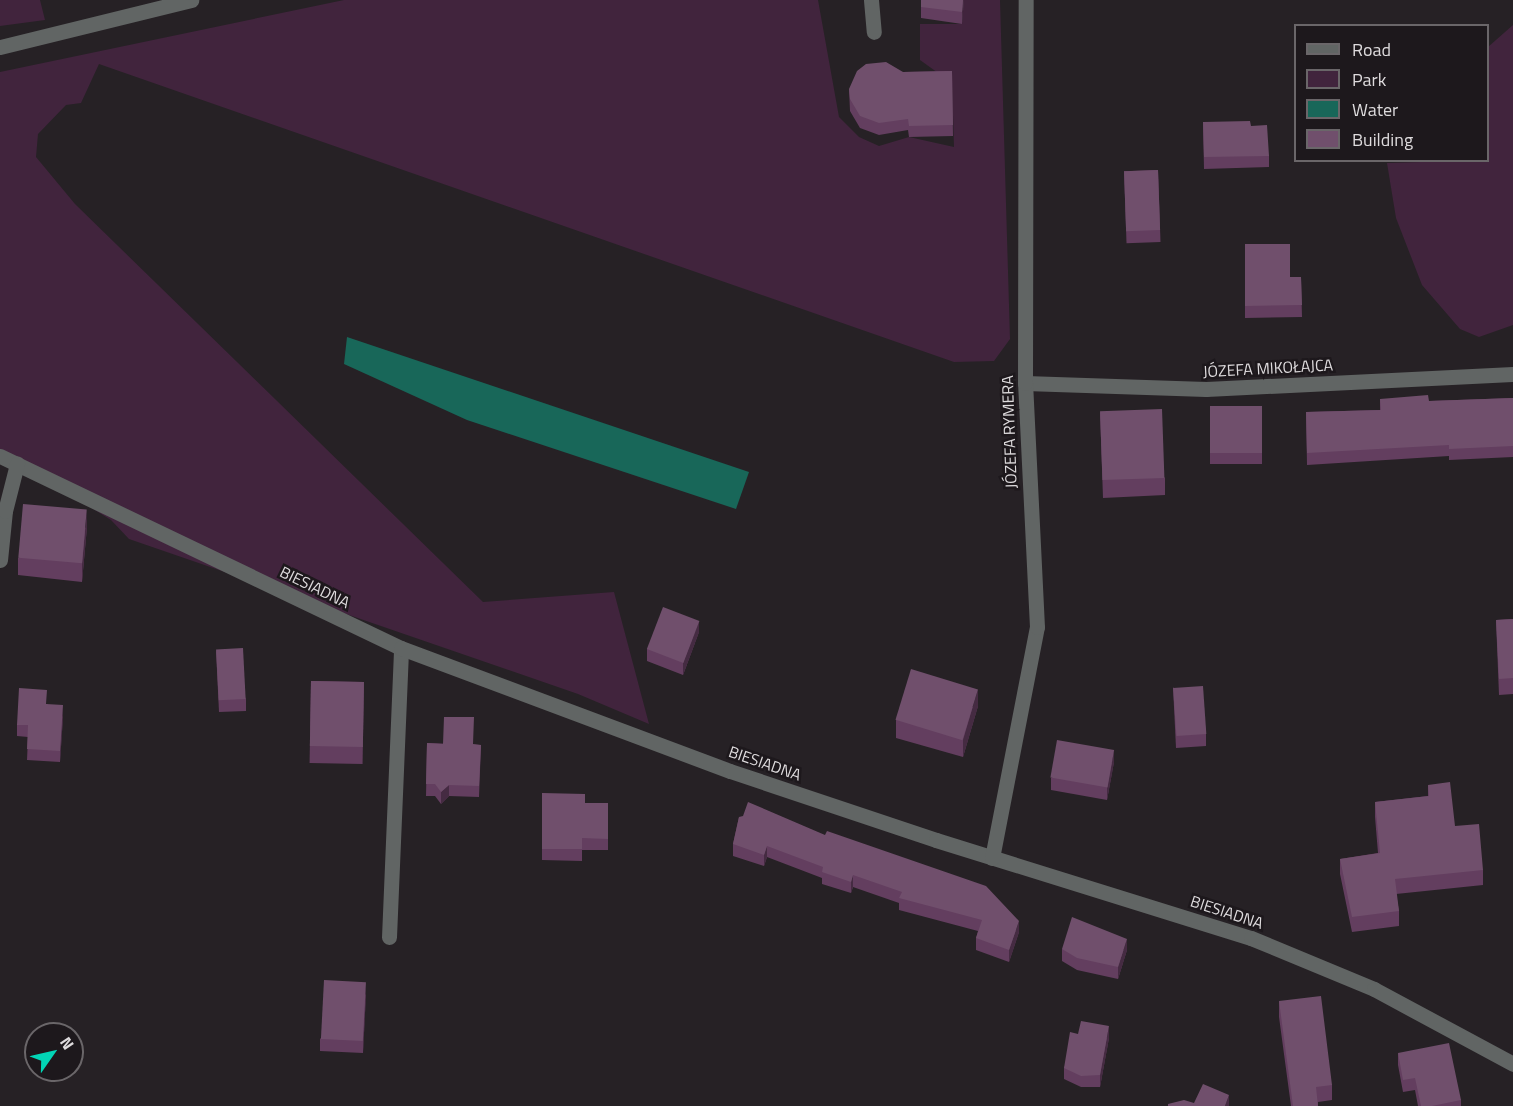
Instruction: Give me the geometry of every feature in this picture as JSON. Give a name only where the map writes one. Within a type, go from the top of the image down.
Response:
[{"type":"street","points":[[0,47],[191,0]]},
{"type":"street","points":[[871,0],[874,32]]},
{"type":"street","name":"JÓZEFA RYMERA","points":[[992,858],[1036,627],[1025,383],[1026,0]]},
{"type":"street","name":"JÓZEFA MIKOŁAJCA","points":[[1025,383],[1206,389],[1513,374]]},
{"type":"street","name":"BIESIADNA","points":[[0,456],[401,648],[730,771],[992,858],[1251,938],[1374,989],[1513,1064]]},
{"type":"street","points":[[0,560],[5,511],[17,464]]},
{"type":"street","points":[[389,937],[401,648]]},
{"type":"green space","points":[[0,0],[40,0],[45,20],[0,26]]},
{"type":"green space","points":[[344,0],[818,0],[839,117],[859,137],[879,146],[909,137],[954,147],[952,83],[920,60],[920,24],[962,24],[964,0],[1000,0],[1010,339],[994,361],[954,362],[99,64],[81,103],[66,105],[38,134],[36,157],[75,204],[483,602],[614,592],[649,724],[578,694],[129,539],[111,520],[0,451],[0,72]]},
{"type":"green space","points":[[1513,25],[1513,325],[1479,337],[1460,329],[1422,285],[1396,218],[1387,163],[1489,162],[1489,46]]},
{"type":"water","points":[[347,337],[749,472],[736,509],[467,420],[344,364]]},
{"type":"building","points":[[921,0],[963,0],[962,12],[921,7]]},
{"type":"building","points":[[886,62],[903,72],[952,71],[953,125],[909,126],[908,119],[879,123],[860,116],[850,99],[849,89],[857,71],[866,64]]},
{"type":"building","points":[[1250,121],[1251,126],[1267,125],[1269,156],[1204,157],[1203,122]]},
{"type":"building","points":[[1158,170],[1160,230],[1126,231],[1124,171]]},
{"type":"building","points":[[1245,244],[1290,244],[1290,277],[1301,277],[1302,305],[1245,306]]},
{"type":"building","points":[[1428,395],[1429,401],[1513,398],[1513,446],[1449,449],[1449,445],[1307,453],[1306,412],[1381,410],[1380,399]]},
{"type":"building","points":[[1210,406],[1262,406],[1262,453],[1210,453]]},
{"type":"building","points":[[1162,409],[1164,478],[1102,480],[1100,411]]},
{"type":"building","points":[[23,504],[87,510],[82,563],[18,558]]},
{"type":"building","points":[[663,607],[699,621],[683,663],[647,649]]},
{"type":"building","points":[[1513,619],[1513,678],[1499,679],[1496,620]]},
{"type":"building","points":[[243,648],[246,699],[219,700],[216,649]]},
{"type":"building","points":[[911,669],[978,689],[962,740],[896,720]]},
{"type":"building","points":[[311,681],[364,682],[363,747],[310,746]]},
{"type":"building","points":[[1203,686],[1206,734],[1176,736],[1173,688]]},
{"type":"building","points":[[19,688],[47,690],[46,704],[63,705],[60,751],[27,749],[28,725],[17,725]]},
{"type":"building","points":[[444,717],[474,717],[473,744],[481,745],[479,786],[449,785],[441,792],[435,784],[426,784],[427,743],[443,744]]},
{"type":"building","points":[[1057,740],[1114,750],[1108,787],[1050,777]]},
{"type":"building","points":[[1450,782],[1455,826],[1479,824],[1483,870],[1395,879],[1399,911],[1352,917],[1340,859],[1380,853],[1375,802],[1429,796],[1428,785]]},
{"type":"building","points":[[542,793],[585,794],[585,803],[608,803],[608,839],[582,838],[582,849],[542,849]]},
{"type":"building","points":[[748,802],[825,835],[827,831],[986,886],[1019,921],[1009,950],[976,938],[982,920],[899,898],[902,892],[853,875],[851,882],[822,872],[823,867],[767,846],[764,855],[733,844],[739,817],[743,816]]},
{"type":"building","points":[[1072,917],[1127,939],[1118,967],[1077,958],[1062,949]]},
{"type":"building","points":[[324,980],[366,982],[363,1041],[321,1039]]},
{"type":"building","points":[[1321,996],[1332,1085],[1316,1087],[1318,1106],[1293,1106],[1279,1001]]},
{"type":"building","points":[[1081,1021],[1109,1026],[1100,1075],[1081,1076],[1064,1068],[1070,1032],[1078,1034]]},
{"type":"building","points":[[1449,1043],[1461,1100],[1421,1106],[1415,1078],[1403,1080],[1398,1053]]},
{"type":"building","points":[[1203,1084],[1229,1095],[1225,1106],[1168,1106],[1168,1104],[1184,1100],[1194,1103]]}]
